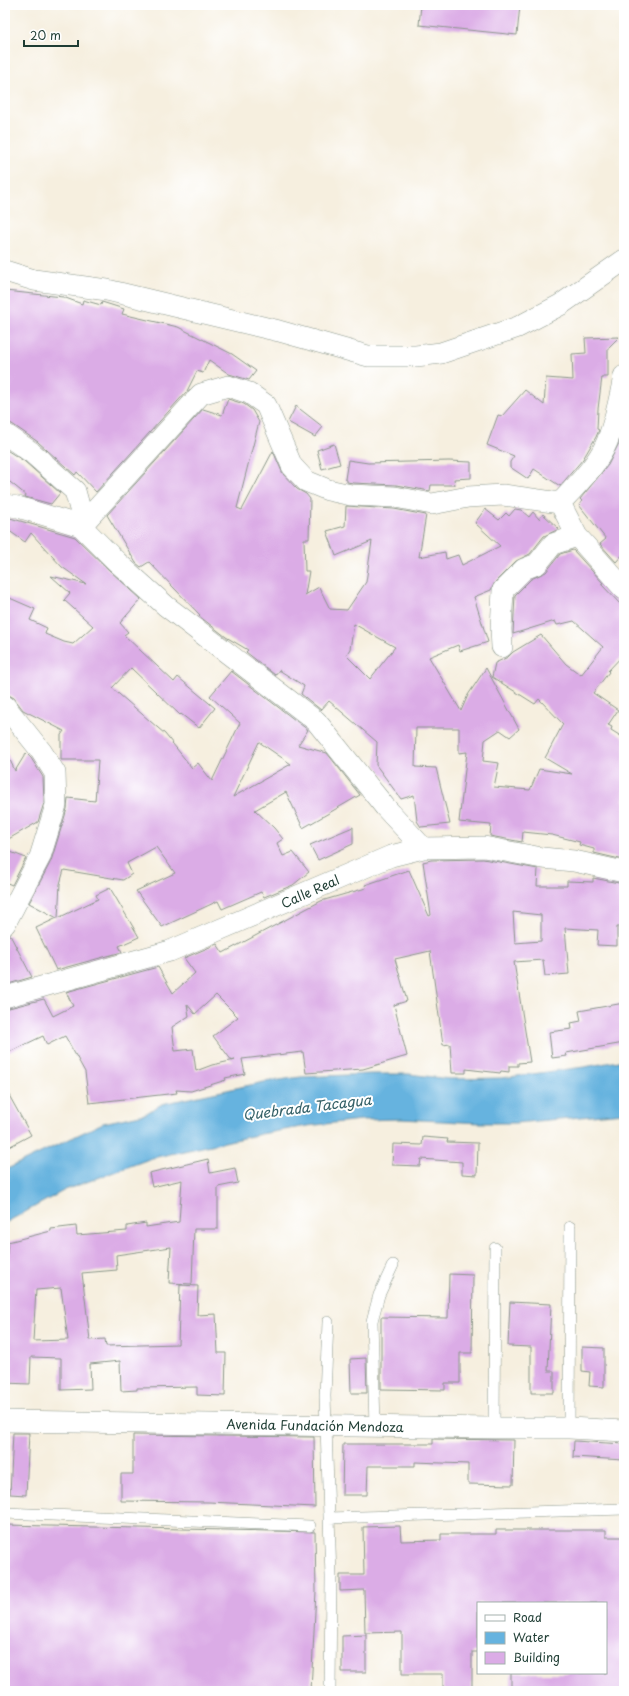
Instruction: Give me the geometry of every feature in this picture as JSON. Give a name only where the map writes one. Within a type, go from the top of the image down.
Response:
[{"type":"street","points":[[5,270],[34,280],[107,290],[280,331],[368,356],[416,356],[441,353],[518,327],[560,305],[624,260]]},
{"type":"street","points":[[560,503],[585,476],[606,443],[620,398],[624,376]]},
{"type":"street","points":[[81,526],[201,394],[228,386],[249,393],[266,405],[292,466],[306,481],[328,490],[351,495],[395,497],[432,504],[468,497],[503,495],[560,503]]},
{"type":"street","points":[[5,434],[31,452],[75,492],[80,509],[81,526]]},
{"type":"street","points":[[560,503],[577,536],[624,589]]},
{"type":"street","points":[[5,505],[18,507],[81,526],[117,562],[166,606],[316,721],[385,807],[423,848]]},
{"type":"street","points":[[502,647],[501,630],[503,590],[524,569],[537,564],[553,544],[577,536]]},
{"type":"street","points":[[5,706],[41,751],[55,773],[56,805],[40,857],[5,924]]},
{"type":"street","name":"Calle Real","points":[[5,997],[170,951],[391,856],[423,848],[484,847],[542,858],[574,861],[624,872]]},
{"type":"street","name":"Avenida Fundación Mendoza","points":[[5,1421],[569,1428],[624,1431]]},
{"type":"lane","points":[[569,1428],[570,1227]]},
{"type":"lane","points":[[494,1428],[495,1248]]},
{"type":"lane","points":[[375,1426],[372,1321],[379,1295],[393,1266]]},
{"type":"lane","points":[[328,1322],[325,1396],[331,1577],[330,1691]]},
{"type":"lane","points":[[329,1518],[624,1509]]},
{"type":"lane","points":[[5,1514],[310,1526]]},
{"type":"water","name":"Quebrada Tacagua","points":[[624,1060],[624,1113],[515,1123],[401,1119],[361,1120],[307,1126],[261,1134],[152,1158],[65,1190],[5,1223],[5,1170],[103,1123],[145,1114],[162,1104],[264,1082],[301,1077],[409,1074],[449,1079],[502,1078]]},
{"type":"building","points":[[421,5],[520,5],[517,35],[419,25]]},
{"type":"building","points":[[5,291],[63,297],[82,304],[83,300],[101,305],[102,302],[124,309],[122,314],[178,327],[232,354],[256,371],[249,380],[229,374],[209,360],[203,373],[197,371],[187,391],[96,492],[77,472],[75,475],[38,442],[12,424],[5,422]]},
{"type":"building","points":[[619,337],[608,348],[608,377],[602,377],[598,409],[597,429],[599,430],[583,459],[560,486],[534,469],[528,479],[510,467],[510,462],[514,456],[487,445],[498,415],[502,416],[525,390],[544,405],[546,378],[573,380],[572,354],[586,353],[585,338]]},
{"type":"building","points":[[228,399],[244,404],[252,410],[259,422],[237,508],[242,510],[273,451],[283,474],[297,489],[306,494],[310,499],[309,539],[304,539],[305,571],[309,571],[305,595],[319,587],[330,609],[347,610],[366,582],[372,541],[336,556],[327,531],[345,526],[346,506],[394,509],[426,515],[419,557],[445,552],[446,559],[458,555],[462,565],[500,546],[475,523],[485,509],[499,520],[506,513],[509,516],[515,509],[521,510],[529,517],[533,512],[539,519],[543,514],[559,529],[544,536],[530,554],[516,561],[495,582],[491,590],[474,597],[488,642],[460,651],[458,645],[429,657],[461,711],[468,695],[486,668],[519,729],[510,737],[500,730],[485,740],[483,761],[499,763],[494,787],[530,790],[539,769],[572,774],[545,758],[563,724],[539,699],[535,704],[492,677],[495,663],[508,657],[513,652],[541,635],[566,664],[581,675],[603,647],[574,621],[557,625],[555,621],[513,634],[515,595],[531,579],[546,572],[560,554],[573,550],[603,583],[601,584],[624,608],[624,654],[608,671],[609,672],[593,693],[618,710],[608,725],[612,727],[611,730],[624,738],[624,860],[594,853],[594,849],[579,845],[580,842],[552,835],[523,832],[522,842],[490,836],[491,825],[459,822],[467,752],[459,753],[459,728],[416,728],[415,767],[436,768],[450,824],[421,827],[417,821],[414,795],[401,799],[376,765],[377,742],[329,701],[321,710],[301,694],[304,686],[279,670],[275,675],[246,652],[248,650],[226,637],[199,616],[200,615],[149,562],[141,567],[136,563],[107,515],[203,409],[222,415]],"holes":[[[354,624],[395,647],[370,679],[346,655],[350,649]]]},
{"type":"building","points":[[296,406],[323,427],[315,437],[288,422]]},
{"type":"building","points":[[622,437],[624,437],[624,553],[616,562],[600,544],[606,539],[579,505],[582,501],[580,499],[608,465]]},
{"type":"building","points":[[334,444],[340,464],[322,469],[317,450]]},
{"type":"building","points":[[5,449],[24,461],[60,493],[51,504],[25,497],[26,495],[5,478]]},
{"type":"building","points":[[348,460],[368,463],[449,461],[471,462],[471,478],[454,479],[455,485],[431,485],[430,491],[396,485],[353,483],[347,482],[345,479]]},
{"type":"building","points":[[10,518],[75,537],[141,599],[120,623],[128,632],[124,635],[174,682],[178,677],[215,708],[199,728],[181,714],[180,715],[131,668],[112,688],[165,734],[192,768],[198,763],[212,781],[240,723],[210,696],[231,671],[308,730],[298,745],[327,753],[360,795],[303,828],[286,792],[255,810],[283,839],[277,843],[283,856],[293,852],[309,872],[293,885],[264,897],[261,892],[222,909],[218,901],[162,927],[136,891],[175,873],[156,847],[127,863],[132,874],[123,880],[64,870],[60,884],[58,918],[98,899],[96,895],[110,888],[139,937],[119,946],[122,952],[56,970],[36,928],[57,918],[29,903],[51,861],[67,809],[68,798],[95,801],[98,760],[61,760],[61,735],[64,731],[23,710],[14,698],[5,693],[5,596],[35,609],[30,620],[47,628],[45,634],[64,642],[73,644],[93,626],[64,600],[70,593],[51,576],[86,584],[62,567],[31,533],[25,542],[5,528],[5,525]],"holes":[[[259,742],[291,764],[233,797]]]},
{"type":"building","points":[[5,749],[15,771],[26,753],[31,758],[43,777],[44,803],[38,822],[5,841]]},
{"type":"building","points":[[353,827],[353,844],[318,860],[310,845]]},
{"type":"building","points":[[8,851],[26,858],[12,885],[5,882],[5,859]]},
{"type":"building","points":[[483,859],[538,869],[537,886],[567,886],[567,881],[593,882],[593,878],[624,884],[624,927],[617,927],[617,946],[597,945],[598,930],[565,928],[569,974],[545,976],[543,960],[514,962],[530,1062],[518,1063],[518,1066],[509,1066],[509,1072],[501,1071],[500,1073],[466,1069],[466,1073],[452,1073],[450,1044],[443,1045],[430,951],[395,959],[407,1001],[394,1005],[407,1056],[363,1069],[306,1073],[303,1052],[242,1059],[245,1074],[225,1078],[226,1080],[191,1091],[176,1090],[177,1093],[89,1103],[85,1072],[65,1036],[47,1045],[43,1036],[5,1054],[5,1009],[44,999],[53,1016],[73,1006],[66,992],[158,967],[173,993],[195,973],[184,958],[217,944],[223,953],[321,901],[366,888],[365,885],[409,870],[429,916],[431,915],[423,862],[431,860]],"holes":[[[513,912],[541,915],[541,941],[515,943]],[[216,995],[238,1017],[213,1036],[232,1061],[212,1065],[196,1071],[193,1049],[175,1051],[172,1027],[189,1016],[187,1004],[195,1014]]]},
{"type":"building","points":[[10,935],[32,977],[5,985],[5,936]]},
{"type":"building","points":[[624,1003],[624,1043],[566,1053],[567,1056],[552,1058],[549,1032],[572,1029],[571,1023],[581,1021],[579,1011]]},
{"type":"building","points":[[5,1088],[31,1135],[5,1149]]},
{"type":"building","points":[[423,1137],[448,1139],[447,1142],[478,1143],[477,1175],[462,1174],[462,1162],[421,1159],[420,1166],[392,1165],[393,1144],[422,1145]]},
{"type":"building","points":[[208,1159],[210,1173],[235,1168],[238,1183],[218,1187],[218,1229],[194,1229],[192,1284],[169,1283],[171,1247],[116,1255],[117,1270],[82,1273],[90,1340],[105,1339],[106,1346],[178,1344],[180,1285],[198,1286],[197,1315],[216,1314],[218,1353],[226,1353],[225,1396],[197,1395],[197,1387],[137,1388],[137,1390],[121,1391],[120,1361],[90,1364],[91,1389],[61,1390],[61,1358],[31,1357],[30,1384],[5,1383],[5,1276],[8,1242],[51,1231],[51,1229],[76,1226],[77,1235],[127,1231],[127,1226],[146,1223],[146,1227],[179,1222],[182,1180],[152,1187],[149,1173]],"holes":[[[61,1288],[68,1340],[33,1341],[36,1290]]]},
{"type":"building","points":[[449,1274],[473,1275],[472,1353],[460,1353],[460,1383],[445,1383],[445,1390],[381,1389],[381,1317],[448,1318]]},
{"type":"building","points":[[510,1302],[551,1304],[548,1371],[554,1371],[554,1393],[531,1393],[531,1347],[508,1346]]},
{"type":"building","points":[[582,1347],[604,1348],[604,1387],[589,1386],[590,1372],[582,1371]]},
{"type":"building","points":[[366,1358],[367,1393],[351,1393],[350,1359]]},
{"type":"building","points":[[13,1433],[29,1433],[26,1495],[10,1494]]},
{"type":"building","points":[[133,1435],[314,1437],[315,1507],[209,1502],[121,1501],[121,1474],[133,1474]]},
{"type":"building","points":[[433,1439],[514,1440],[513,1485],[468,1484],[468,1464],[415,1462],[415,1466],[368,1466],[367,1495],[342,1495],[343,1444],[433,1444]]},
{"type":"building","points":[[574,1441],[624,1444],[624,1460],[573,1457]]},
{"type":"building","points":[[5,1525],[315,1532],[316,1591],[311,1691],[5,1691]]},
{"type":"building","points":[[400,1526],[401,1541],[441,1540],[441,1534],[496,1534],[496,1530],[606,1530],[606,1537],[624,1537],[624,1691],[511,1691],[511,1674],[607,1674],[607,1602],[477,1602],[477,1652],[472,1652],[472,1690],[443,1690],[443,1674],[402,1674],[402,1632],[365,1633],[364,1590],[340,1591],[340,1575],[364,1575],[363,1527]]},
{"type":"building","points":[[366,1635],[366,1672],[342,1672],[342,1636]]}]
